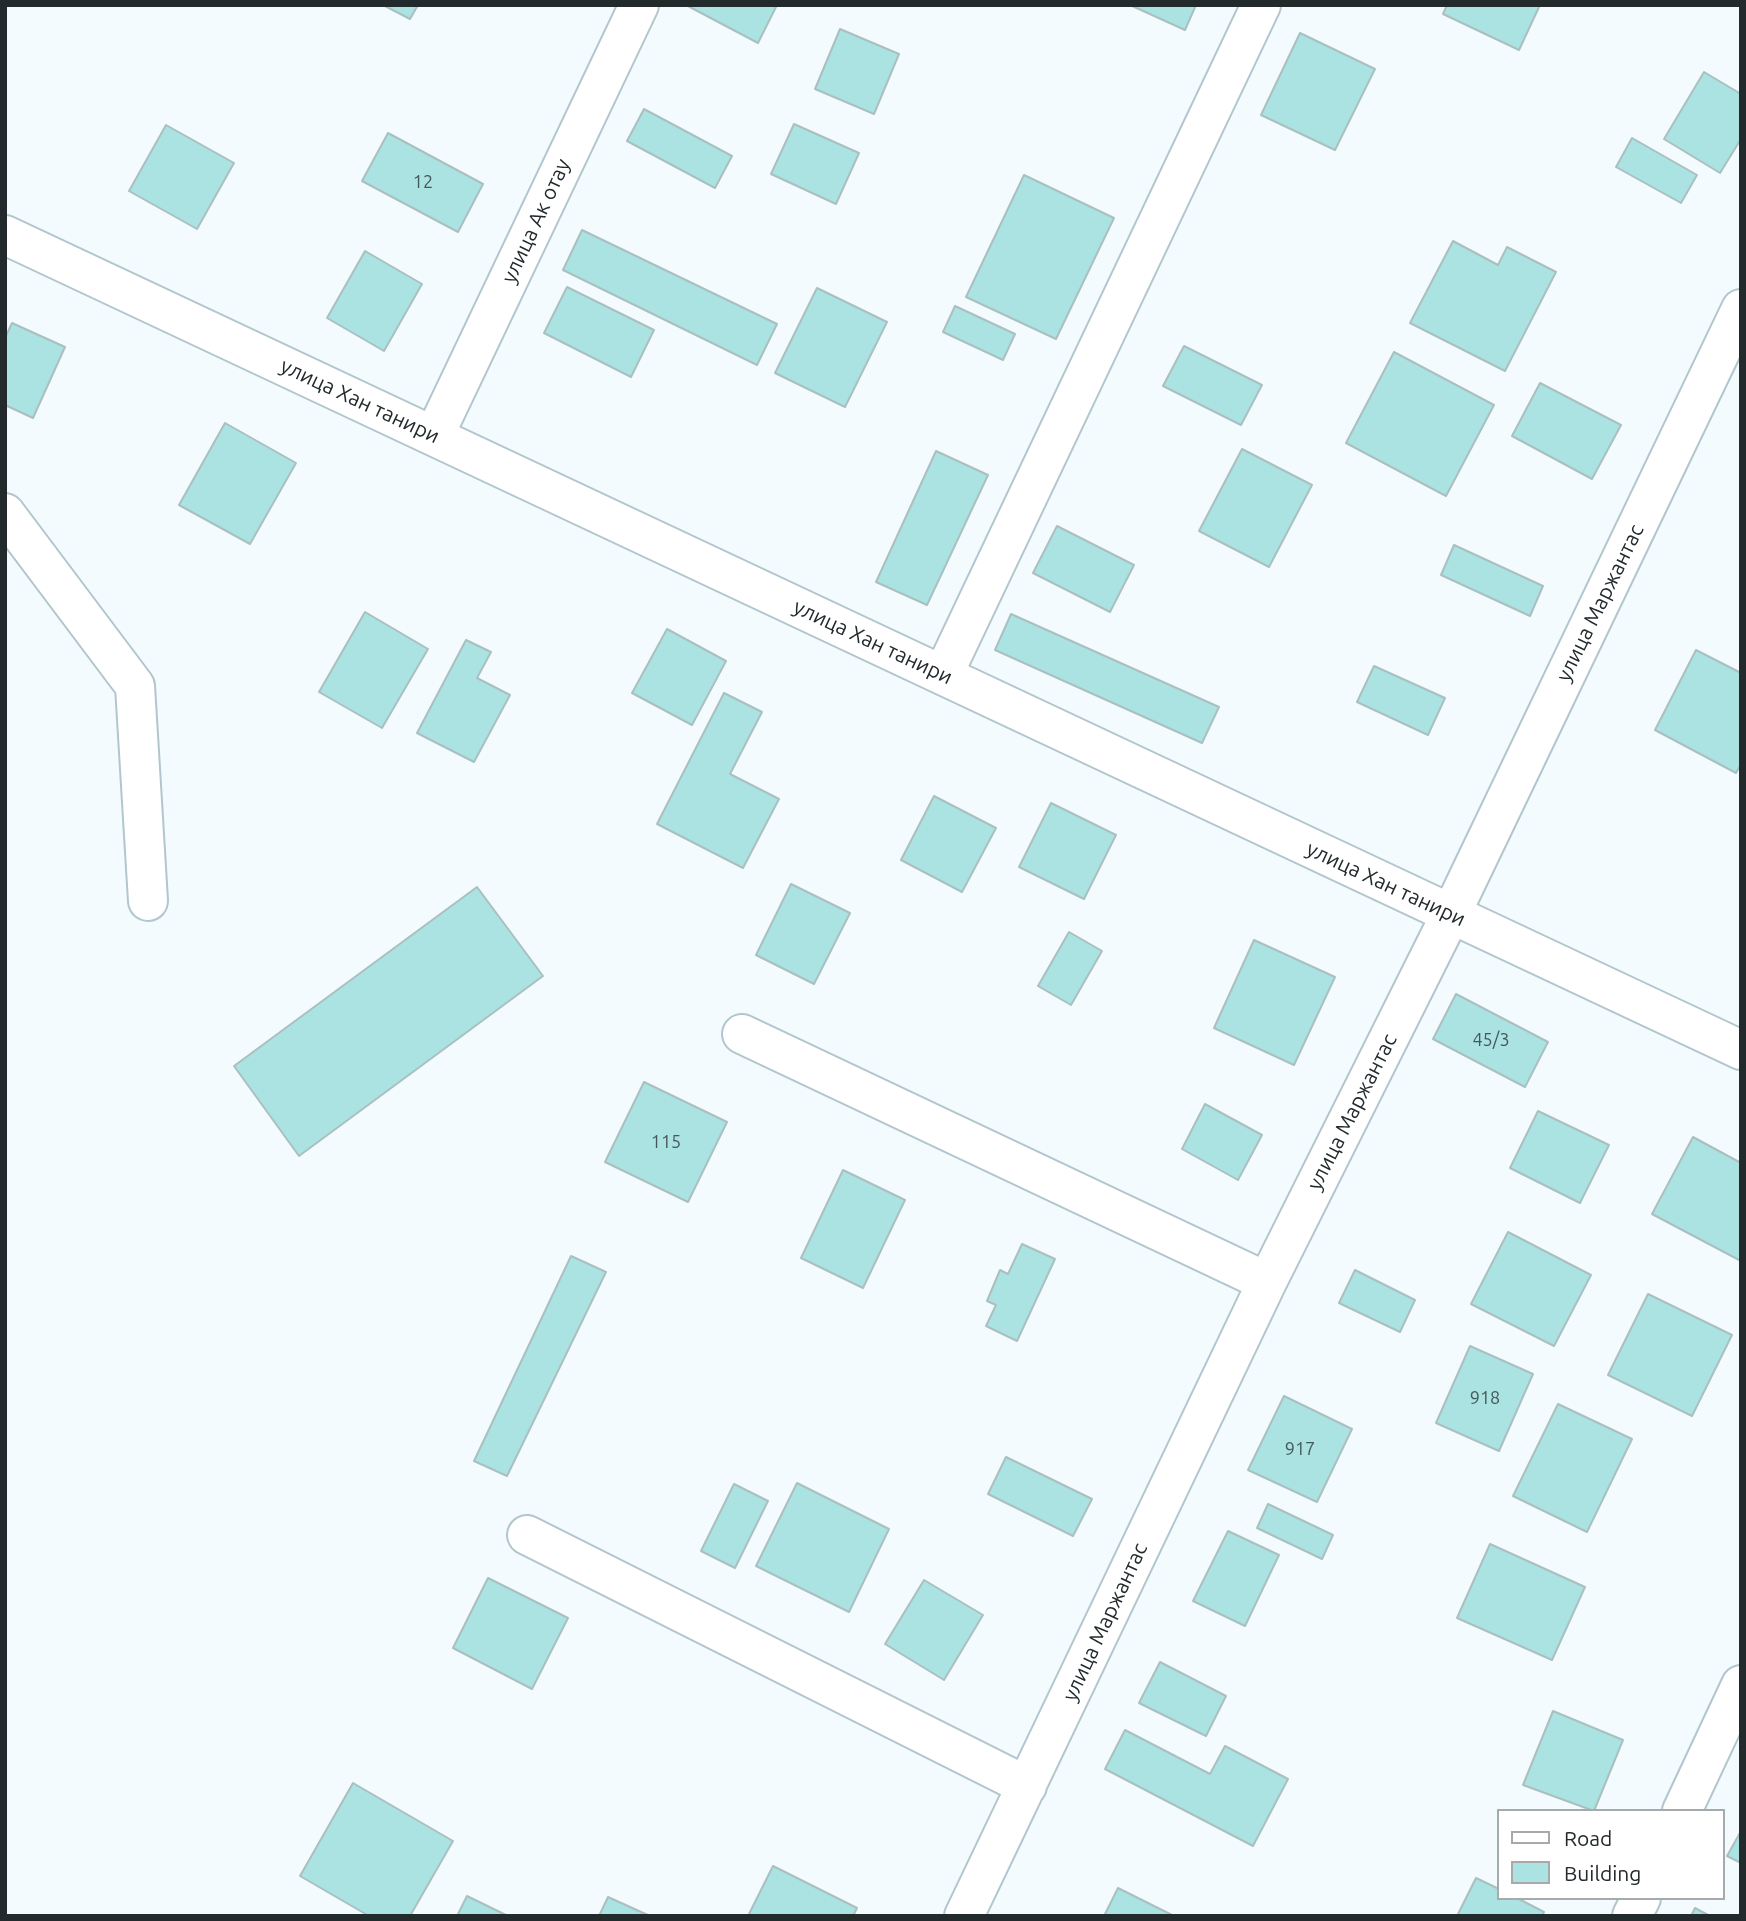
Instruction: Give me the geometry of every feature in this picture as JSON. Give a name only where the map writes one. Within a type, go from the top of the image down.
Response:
[{"type":"street","name":"улица Ак отау","points":[[434,436],[639,5]]},
{"type":"street","points":[[943,675],[1261,5]]},
{"type":"street","name":"улица Хан танири","points":[[5,235],[1741,1050]]},
{"type":"street","name":"улица Маржантас","points":[[964,1916],[1267,1282],[1451,914],[1741,309]]},
{"type":"street","points":[[5,513],[135,686],[148,901]]},
{"type":"street","points":[[742,1034],[1267,1282]]},
{"type":"street","points":[[527,1535],[1027,1786]]},
{"type":"street","points":[[1683,1809],[1741,1685]]},
{"type":"street","points":[[1632,1916],[1640,1900]]},
{"type":"building","points":[[383,5],[418,5],[410,19]]},
{"type":"building","points":[[686,5],[772,5],[776,7],[758,43]]},
{"type":"building","points":[[1130,5],[1196,5],[1185,30]]},
{"type":"building","points":[[1447,5],[1540,5],[1519,50],[1443,14]]},
{"type":"building","points":[[840,29],[899,54],[874,114],[815,89]]},
{"type":"building","points":[[1300,33],[1375,69],[1335,150],[1261,115]]},
{"type":"building","points":[[1704,72],[1741,94],[1741,139],[1720,173],[1664,139]]},
{"type":"building","points":[[644,109],[732,156],[715,188],[627,141]]},
{"type":"building","points":[[794,124],[859,153],[836,204],[771,174]]},
{"type":"building","points":[[166,125],[234,163],[197,229],[129,191]]},
{"type":"building","points":[[388,133],[483,184],[458,232],[362,181]]},
{"type":"building","points":[[1632,138],[1697,175],[1681,203],[1616,167]]},
{"type":"building","points":[[1024,175],[1114,218],[1056,339],[966,297]]},
{"type":"building","points":[[582,230],[777,324],[757,365],[563,270]]},
{"type":"building","points":[[1453,241],[1498,265],[1507,247],[1556,272],[1505,371],[1410,323]]},
{"type":"building","points":[[365,251],[422,284],[384,351],[327,318]]},
{"type":"building","points":[[567,287],[654,330],[631,377],[544,333]]},
{"type":"building","points":[[817,288],[887,322],[845,407],[775,373]]},
{"type":"building","points":[[955,306],[1015,334],[1003,360],[943,332]]},
{"type":"building","points":[[12,323],[65,347],[33,418],[5,405],[5,338]]},
{"type":"building","points":[[1184,346],[1262,385],[1241,425],[1163,386]]},
{"type":"building","points":[[1394,352],[1494,405],[1446,496],[1346,443]]},
{"type":"building","points":[[1540,383],[1621,425],[1592,479],[1512,436]]},
{"type":"building","points":[[225,423],[296,463],[250,544],[179,505]]},
{"type":"building","points":[[1242,449],[1312,485],[1269,567],[1199,531]]},
{"type":"building","points":[[936,451],[988,475],[927,605],[876,582]]},
{"type":"building","points":[[1057,526],[1134,565],[1110,612],[1033,573]]},
{"type":"building","points":[[1454,545],[1543,586],[1530,616],[1441,575]]},
{"type":"building","points":[[365,612],[428,649],[382,728],[319,692]]},
{"type":"building","points":[[1011,614],[1219,707],[1202,743],[995,650]]},
{"type":"building","points":[[667,629],[726,661],[692,725],[632,693]]},
{"type":"building","points":[[466,640],[491,652],[477,678],[510,695],[474,762],[417,733]]},
{"type":"building","points":[[1696,650],[1741,673],[1741,764],[1736,773],[1655,730]]},
{"type":"building","points":[[1374,666],[1445,698],[1428,735],[1357,702]]},
{"type":"building","points":[[724,693],[762,712],[730,774],[779,799],[743,868],[657,824]]},
{"type":"building","points":[[934,796],[996,828],[962,892],[901,860]]},
{"type":"building","points":[[1051,803],[1116,835],[1084,899],[1019,867]]},
{"type":"building","points":[[791,884],[850,913],[814,984],[756,955]]},
{"type":"building","points":[[477,887],[543,976],[299,1156],[234,1066]]},
{"type":"building","points":[[1069,932],[1102,951],[1071,1005],[1038,986]]},
{"type":"building","points":[[1254,940],[1335,977],[1294,1065],[1214,1028]]},
{"type":"building","points":[[1456,994],[1548,1042],[1525,1087],[1433,1039]]},
{"type":"building","points":[[644,1082],[727,1122],[688,1202],[605,1162]]},
{"type":"building","points":[[1205,1104],[1262,1135],[1238,1180],[1182,1149]]},
{"type":"building","points":[[1538,1111],[1609,1145],[1580,1203],[1510,1168]]},
{"type":"building","points":[[1693,1137],[1741,1163],[1741,1261],[1652,1214]]},
{"type":"building","points":[[843,1170],[905,1200],[863,1288],[801,1258]]},
{"type":"building","points":[[1508,1232],[1591,1275],[1554,1346],[1471,1304]]},
{"type":"building","points":[[1022,1244],[1055,1259],[1017,1341],[986,1326],[996,1305],[987,1301],[1000,1270],[1008,1274]]},
{"type":"building","points":[[571,1256],[606,1272],[507,1476],[474,1461]]},
{"type":"building","points":[[1355,1270],[1415,1300],[1400,1332],[1339,1303]]},
{"type":"building","points":[[1648,1294],[1732,1335],[1692,1416],[1608,1375]]},
{"type":"building","points":[[1470,1346],[1533,1374],[1499,1451],[1436,1423]]},
{"type":"building","points":[[1284,1396],[1352,1429],[1317,1502],[1248,1470]]},
{"type":"building","points":[[1558,1404],[1632,1439],[1587,1532],[1513,1496]]},
{"type":"building","points":[[1006,1457],[1092,1499],[1073,1536],[988,1494]]},
{"type":"building","points":[[797,1483],[889,1529],[849,1612],[756,1566]]},
{"type":"building","points":[[734,1484],[768,1501],[735,1568],[701,1551]]},
{"type":"building","points":[[1268,1504],[1333,1535],[1322,1559],[1257,1528]]},
{"type":"building","points":[[1228,1531],[1279,1555],[1245,1626],[1193,1601]]},
{"type":"building","points":[[1490,1544],[1585,1587],[1552,1660],[1457,1618]]},
{"type":"building","points":[[488,1578],[568,1618],[532,1689],[453,1648]]},
{"type":"building","points":[[924,1580],[983,1615],[944,1680],[885,1644]]},
{"type":"building","points":[[1160,1662],[1226,1696],[1206,1736],[1139,1703]]},
{"type":"building","points":[[1553,1711],[1623,1740],[1595,1809],[1523,1785]]},
{"type":"building","points":[[1125,1730],[1210,1774],[1225,1746],[1288,1779],[1253,1846],[1105,1769]]},
{"type":"building","points":[[353,1783],[453,1841],[410,1916],[369,1916],[300,1876]]},
{"type":"building","points":[[1741,1831],[1741,1863],[1727,1856]]},
{"type":"building","points":[[773,1866],[857,1908],[853,1916],[748,1916]]},
{"type":"building","points":[[1476,1878],[1498,1889],[1498,1900],[1521,1900],[1544,1912],[1542,1916],[1457,1916]]},
{"type":"building","points":[[1118,1888],[1174,1916],[1104,1916]]},
{"type":"building","points":[[467,1896],[508,1916],[457,1916]]},
{"type":"building","points":[[608,1897],[650,1916],[599,1916]]},
{"type":"building","points":[[1695,1908],[1710,1916],[1691,1916]]}]
